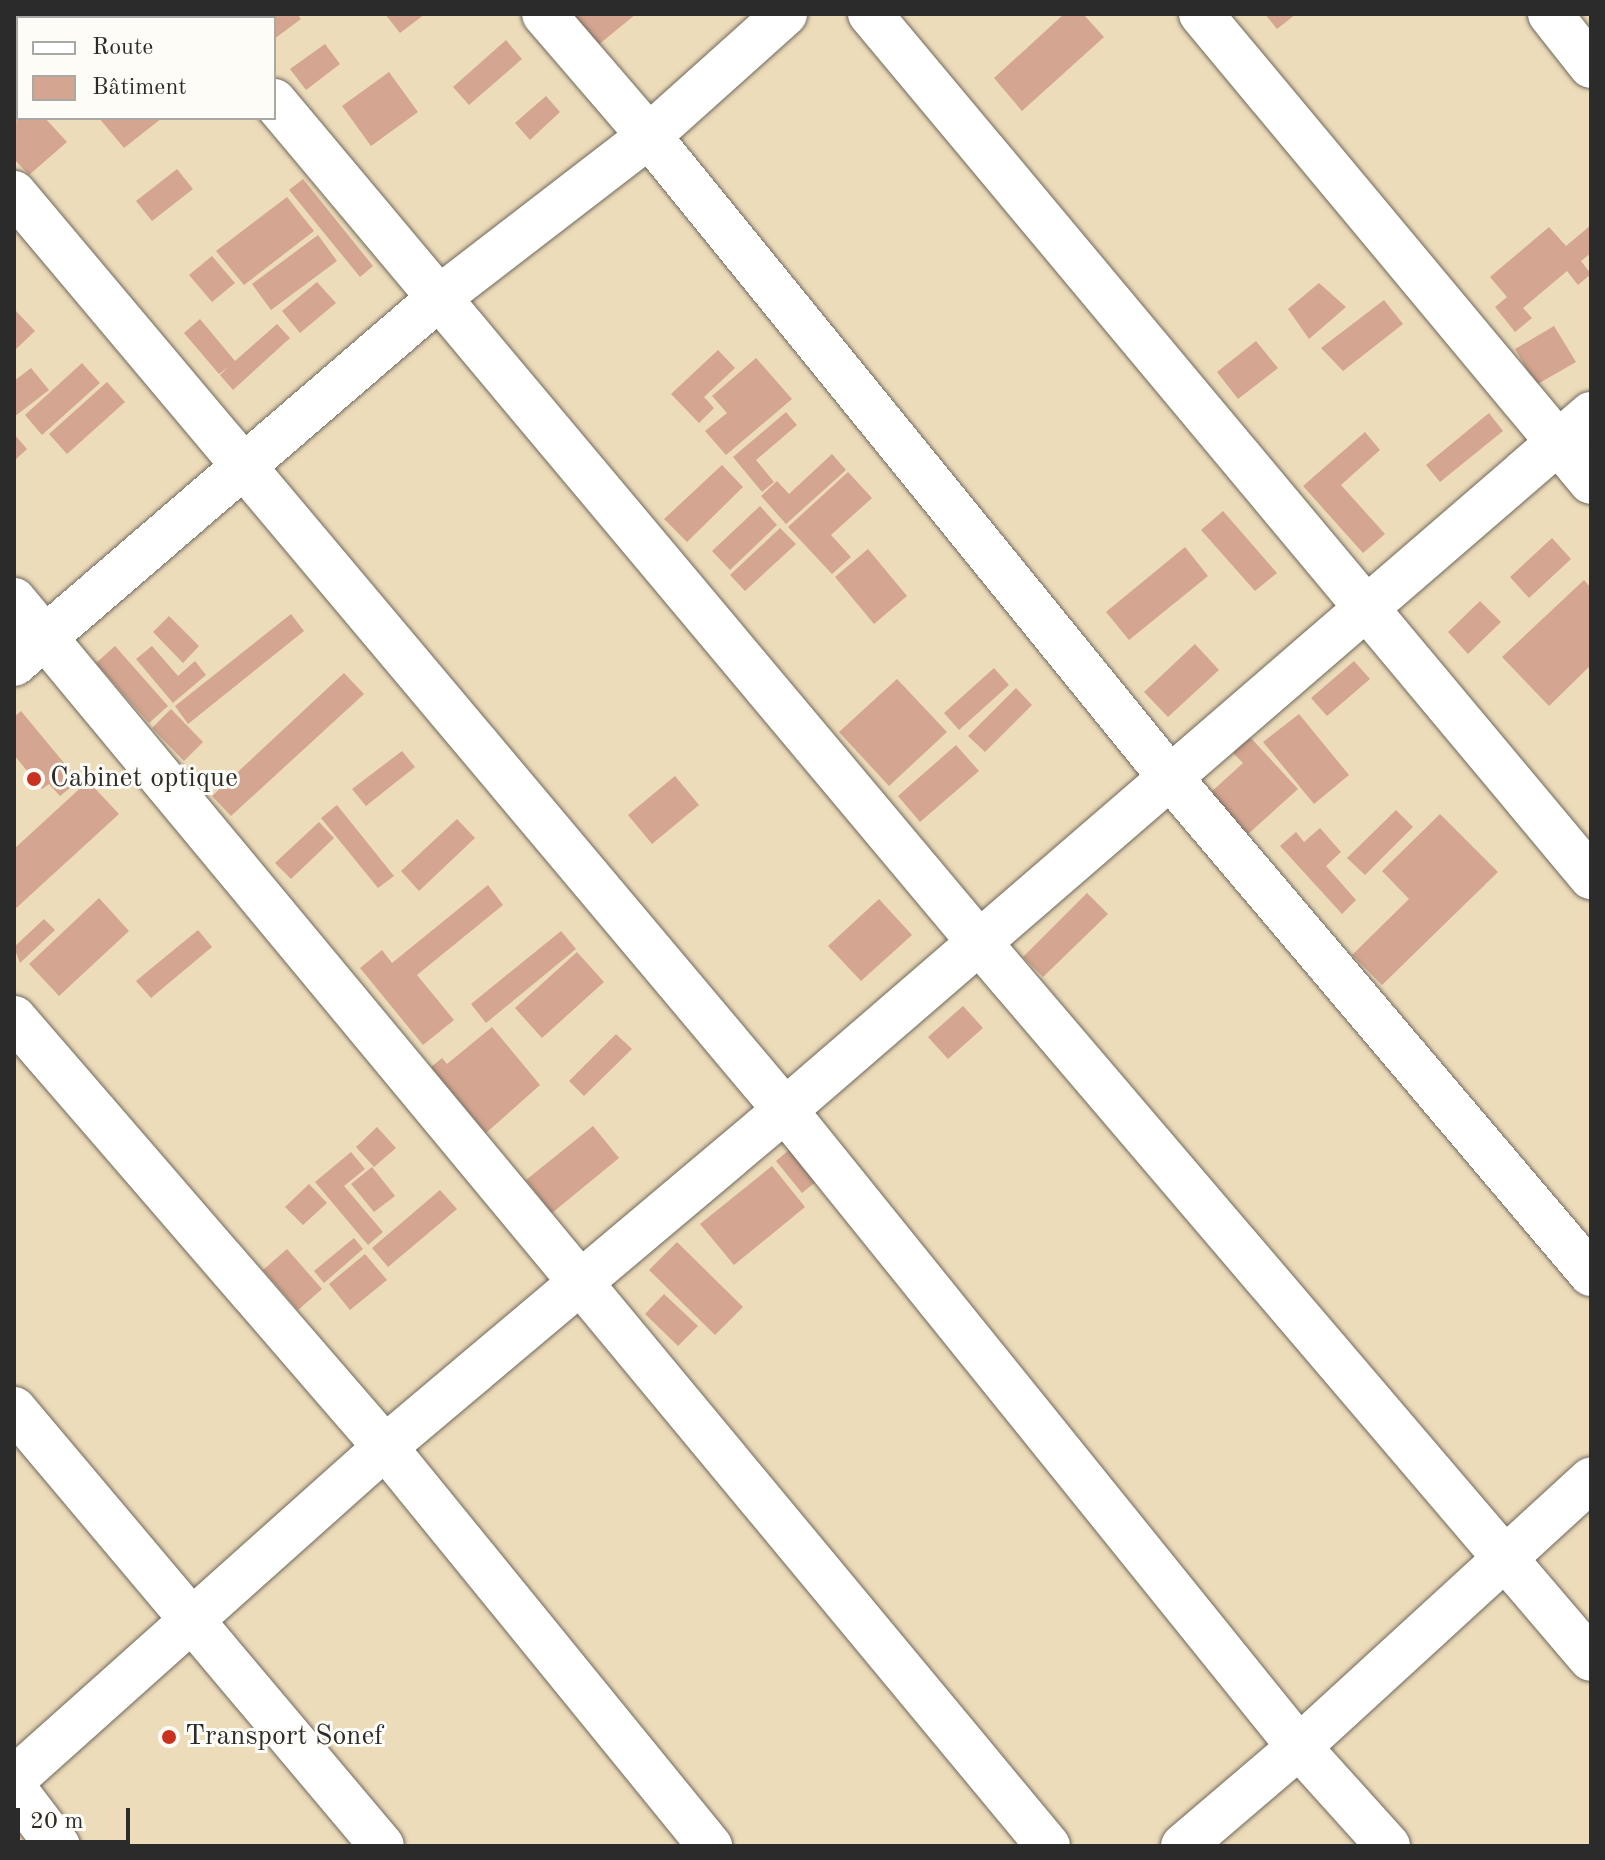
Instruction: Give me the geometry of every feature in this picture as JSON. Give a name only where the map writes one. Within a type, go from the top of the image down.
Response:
[{"type":"street","points":[[544,14],[649,136],[1169,776],[1591,1274]]},
{"type":"street","points":[[29,650],[440,297],[649,136],[785,14]]},
{"type":"street","points":[[870,14],[1591,877]]},
{"type":"street","points":[[1201,14],[1591,482]]},
{"type":"street","points":[[1550,14],[1591,66]]},
{"type":"street","points":[[276,103],[978,941],[1591,1659]]},
{"type":"street","points":[[14,193],[785,1110],[1299,1747],[1388,1846]]},
{"type":"street","points":[[14,1779],[385,1447],[585,1282],[1591,414]]},
{"type":"street","points":[[14,600],[29,650],[585,1282],[1048,1846]]},
{"type":"street","points":[[14,1018],[385,1447],[710,1846]]},
{"type":"street","points":[[14,1409],[382,1846]]},
{"type":"street","points":[[1183,1846],[1299,1747],[1501,1557],[1591,1479]]},
{"type":"street","points":[[14,1788],[58,1846]]},
{"type":"building","points":[[253,14],[297,14],[301,19],[276,38],[276,16]]},
{"type":"building","points":[[385,14],[425,14],[400,33]]},
{"type":"building","points":[[570,14],[636,14],[597,46]]},
{"type":"building","points":[[1064,14],[1083,14],[1104,37],[1022,111],[994,78]]},
{"type":"building","points":[[1265,14],[1296,14],[1277,29]]},
{"type":"building","points":[[506,40],[522,59],[469,105],[453,87]]},
{"type":"building","points":[[325,44],[340,64],[306,90],[290,69]]},
{"type":"building","points":[[389,72],[418,112],[371,146],[342,106]]},
{"type":"building","points":[[546,96],[560,112],[530,140],[515,123]]},
{"type":"building","points":[[16,120],[47,120],[67,142],[29,175],[14,159]]},
{"type":"building","points":[[101,120],[159,120],[124,148]]},
{"type":"building","points":[[177,169],[193,189],[152,221],[136,201]]},
{"type":"building","points":[[303,179],[373,266],[360,277],[289,190]]},
{"type":"building","points":[[287,197],[314,231],[244,285],[216,251]]},
{"type":"building","points":[[1591,225],[1591,253],[1581,261],[1591,274],[1578,285],[1567,271],[1523,308],[1532,318],[1515,332],[1495,307],[1507,297],[1490,277],[1549,227],[1566,246]]},
{"type":"building","points":[[318,235],[337,261],[271,310],[252,284]]},
{"type":"building","points":[[212,256],[235,283],[212,302],[189,275]]},
{"type":"building","points":[[317,282],[336,303],[300,333],[282,311]]},
{"type":"building","points":[[1319,283],[1346,307],[1309,339],[1288,309]]},
{"type":"building","points":[[1384,300],[1403,324],[1343,371],[1321,348]]},
{"type":"building","points":[[14,309],[35,331],[14,351]]},
{"type":"building","points":[[200,319],[235,361],[277,324],[290,338],[233,390],[220,375],[228,367],[219,374],[184,333]]},
{"type":"building","points":[[1554,326],[1576,362],[1536,385],[1515,349]]},
{"type":"building","points":[[1256,341],[1278,368],[1238,399],[1217,372]]},
{"type":"building","points":[[718,350],[735,368],[704,397],[714,408],[699,423],[671,394]]},
{"type":"building","points":[[756,358],[792,399],[726,455],[705,431],[727,413],[712,396]]},
{"type":"building","points":[[82,363],[100,383],[42,435],[25,415]]},
{"type":"building","points":[[31,368],[49,390],[14,417],[14,381]]},
{"type":"building","points":[[107,382],[125,402],[67,454],[49,434]]},
{"type":"building","points":[[786,412],[797,425],[756,460],[774,482],[762,492],[733,457]]},
{"type":"building","points":[[1489,413],[1503,431],[1440,482],[1426,465]]},
{"type":"building","points":[[1365,432],[1380,450],[1341,485],[1385,534],[1363,553],[1303,486]]},
{"type":"building","points":[[14,434],[27,449],[14,461]]},
{"type":"building","points":[[832,454],[846,470],[786,524],[761,496],[777,481],[789,494]]},
{"type":"building","points":[[722,465],[743,487],[687,542],[664,519]]},
{"type":"building","points":[[848,472],[872,498],[831,535],[851,557],[832,574],[788,527]]},
{"type":"building","points":[[760,506],[777,525],[730,570],[712,551]]},
{"type":"building","points":[[1223,511],[1277,573],[1255,591],[1201,530]]},
{"type":"building","points":[[780,528],[796,544],[745,591],[730,575]]},
{"type":"building","points":[[1552,538],[1571,559],[1529,598],[1510,577]]},
{"type":"building","points":[[1185,547],[1208,576],[1129,640],[1106,612]]},
{"type":"building","points":[[868,549],[907,596],[874,624],[835,577]]},
{"type":"building","points":[[1584,580],[1591,588],[1591,665],[1549,706],[1502,657]]},
{"type":"building","points":[[1480,601],[1501,622],[1468,654],[1448,632]]},
{"type":"building","points":[[291,614],[304,631],[188,724],[175,706]]},
{"type":"building","points":[[169,616],[199,646],[183,663],[153,632]]},
{"type":"building","points":[[1195,644],[1219,670],[1168,717],[1144,692]]},
{"type":"building","points":[[115,646],[168,706],[149,723],[96,663]]},
{"type":"building","points":[[152,646],[178,676],[195,661],[206,675],[173,703],[136,659]]},
{"type":"building","points":[[1354,661],[1370,679],[1327,716],[1311,698]]},
{"type":"building","points":[[994,668],[1009,685],[959,730],[944,713]]},
{"type":"building","points":[[344,673],[364,694],[231,816],[212,796]]},
{"type":"building","points":[[897,679],[947,732],[889,786],[839,732]]},
{"type":"building","points":[[1016,688],[1032,705],[985,752],[968,736]]},
{"type":"building","points":[[171,709],[203,742],[184,761],[152,728]]},
{"type":"building","points":[[21,711],[79,781],[60,796],[49,784],[42,789],[14,755],[14,717]]},
{"type":"building","points":[[1299,714],[1349,775],[1314,804],[1263,742]]},
{"type":"building","points":[[1250,737],[1298,789],[1247,835],[1209,794],[1243,763],[1233,753]]},
{"type":"building","points":[[956,745],[979,771],[920,822],[898,796]]},
{"type":"building","points":[[402,751],[415,767],[366,806],[352,789]]},
{"type":"building","points":[[675,776],[699,805],[652,844],[628,815]]},
{"type":"building","points":[[88,781],[119,814],[14,910],[14,849]]},
{"type":"building","points":[[337,805],[394,876],[378,888],[321,818]]},
{"type":"building","points":[[1396,810],[1413,827],[1365,875],[1347,858]]},
{"type":"building","points":[[1440,814],[1498,872],[1382,985],[1352,955],[1409,899],[1382,871]]},
{"type":"building","points":[[457,819],[475,838],[419,891],[401,871]]},
{"type":"building","points":[[319,822],[334,838],[291,879],[275,863]]},
{"type":"building","points":[[1320,828],[1341,852],[1326,866],[1356,900],[1342,914],[1280,846],[1296,832],[1304,842]]},
{"type":"building","points":[[488,885],[503,905],[417,975],[454,1020],[423,1045],[360,968],[382,950],[392,963]]},
{"type":"building","points":[[1087,893],[1108,914],[1043,977],[1023,957]]},
{"type":"building","points":[[99,898],[129,931],[59,996],[29,964]]},
{"type":"building","points":[[879,899],[912,935],[861,981],[828,946]]},
{"type":"building","points":[[44,919],[55,930],[20,963],[14,947]]},
{"type":"building","points":[[198,930],[212,947],[151,998],[136,981]]},
{"type":"building","points":[[561,931],[576,949],[486,1023],[471,1004]]},
{"type":"building","points":[[577,952],[604,982],[542,1038],[515,1008]]},
{"type":"building","points":[[963,1006],[983,1028],[948,1059],[928,1037]]},
{"type":"building","points":[[492,1027],[540,1085],[486,1133],[431,1067],[442,1058],[447,1064]]},
{"type":"building","points":[[616,1034],[632,1049],[584,1096],[569,1081]]},
{"type":"building","points":[[593,1126],[619,1158],[552,1213],[526,1180]]},
{"type":"building","points":[[377,1127],[396,1148],[374,1167],[356,1147]]},
{"type":"building","points":[[797,1143],[823,1176],[802,1193],[776,1161]]},
{"type":"building","points":[[351,1152],[365,1169],[344,1186],[383,1232],[368,1245],[315,1182]]},
{"type":"building","points":[[772,1166],[805,1207],[734,1265],[700,1224]]},
{"type":"building","points":[[372,1167],[395,1196],[374,1212],[351,1184]]},
{"type":"building","points":[[309,1184],[327,1203],[303,1225],[285,1207]]},
{"type":"building","points":[[440,1190],[457,1209],[388,1267],[372,1248]]},
{"type":"building","points":[[354,1238],[363,1249],[324,1283],[314,1271]]},
{"type":"building","points":[[677,1242],[743,1307],[715,1335],[649,1270]]},
{"type":"building","points":[[287,1249],[322,1289],[298,1310],[263,1270]]},
{"type":"building","points":[[365,1254],[387,1280],[350,1310],[329,1284]]},
{"type":"building","points":[[664,1294],[698,1326],[678,1346],[645,1314]]},
{"type":"place","name":"Cabinet optique","points":[[34,779]]},
{"type":"place","name":"Transport Sonef","points":[[169,1737]]}]
